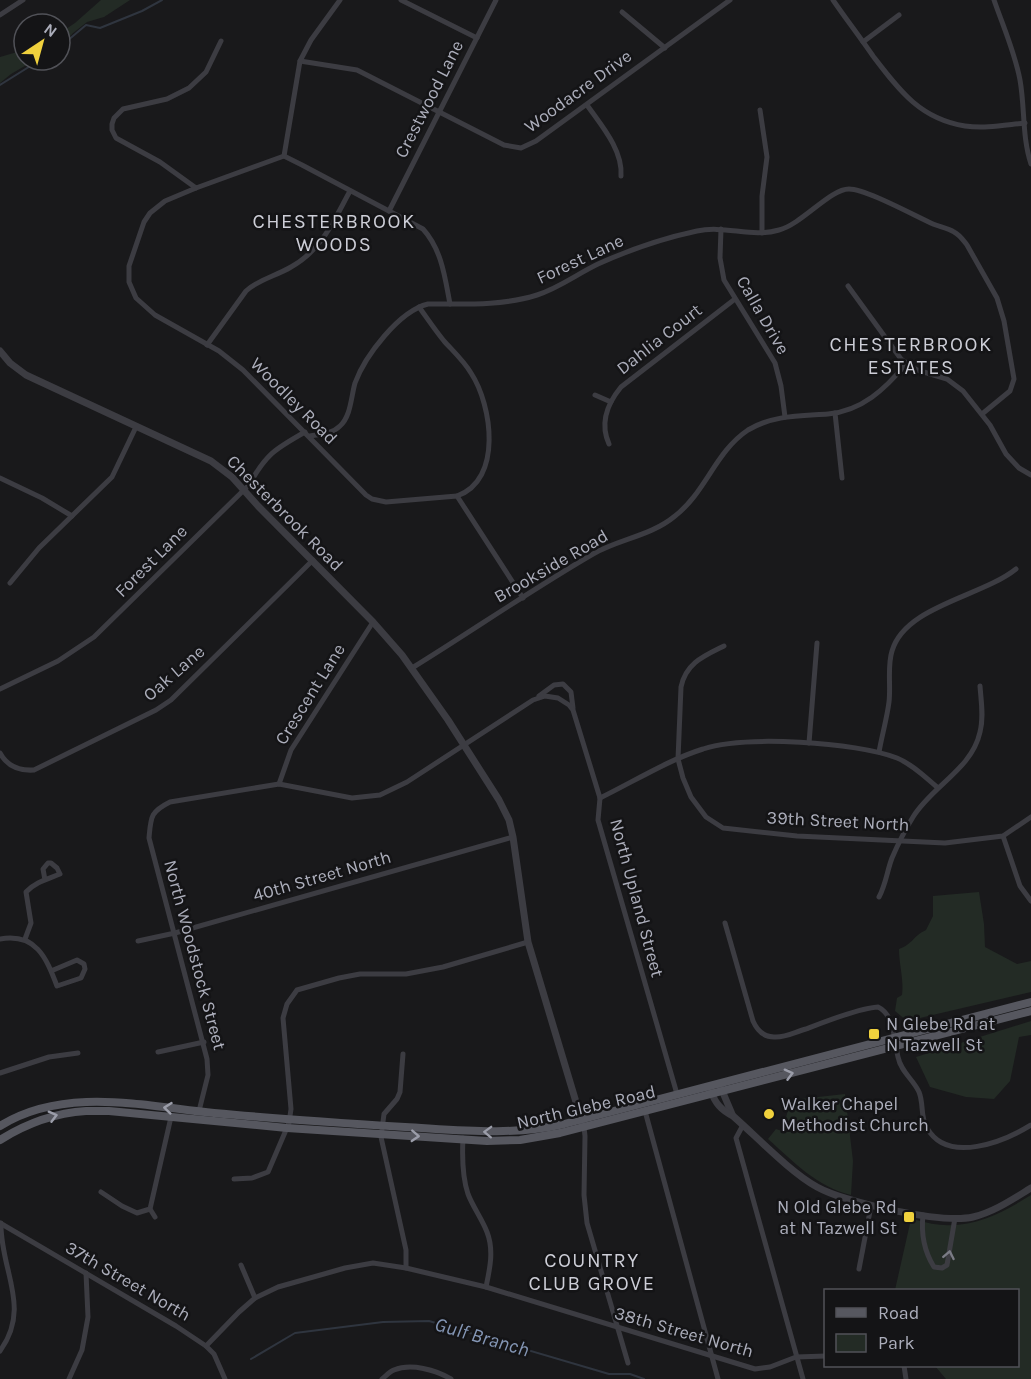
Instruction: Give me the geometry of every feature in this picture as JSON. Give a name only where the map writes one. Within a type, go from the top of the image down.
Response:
[{"type":"main road","name":"North Glebe Road","points":[[895,1042],[1031,1002]]},
{"type":"main road","name":"North Glebe Road","points":[[0,1140],[29,1124],[74,1112],[109,1111],[171,1117],[464,1135],[520,1131],[582,1123],[645,1111],[720,1087],[895,1042],[1031,1011]]},
{"type":"main road","name":"North Glebe Road","points":[[582,1123],[677,1094],[710,1090]]},
{"type":"main road","name":"North Glebe Road","points":[[0,1126],[30,1111],[59,1104],[93,1101],[199,1111],[288,1124]]},
{"type":"street","points":[[0,15],[23,0]]},
{"type":"street","points":[[340,0],[311,40],[300,61],[284,156],[423,230],[435,245],[450,304]]},
{"type":"street","points":[[401,0],[477,38]]},
{"type":"street","name":"Crestwood Lane","points":[[390,211],[496,0]]},
{"type":"street","name":"Woodacre Drive","points":[[300,61],[357,70],[504,145],[520,148],[536,141],[730,0]]},
{"type":"street","points":[[833,0],[898,89],[928,113],[952,123],[974,127],[1025,123]]},
{"type":"street","points":[[994,0],[1018,71],[1031,164]]},
{"type":"street","points":[[622,12],[664,48]]},
{"type":"street","points":[[863,42],[899,15]]},
{"type":"street","points":[[196,188],[160,162],[116,138],[112,124],[118,112],[123,109],[167,99],[189,88],[206,72],[221,41]]},
{"type":"street","points":[[587,105],[619,158],[621,177]]},
{"type":"street","points":[[760,110],[767,157],[762,196],[762,233]]},
{"type":"street","name":"Woodley Road","points":[[284,156],[165,201],[150,213],[138,238],[129,275],[132,290],[141,304],[154,315],[207,345],[243,370],[372,499],[386,502],[457,496]]},
{"type":"street","name":"Forest Lane","points":[[0,689],[58,661],[94,637],[245,489],[270,453],[307,434],[332,431],[342,424],[349,410],[355,384],[366,361],[405,315],[419,307],[507,301],[535,296],[632,250],[700,230],[721,229],[762,233],[789,227],[837,193],[848,189],[869,195],[950,230],[963,238],[997,298],[1004,321],[1014,382],[1010,391],[982,414]]},
{"type":"street","points":[[207,345],[246,291],[253,285],[297,264],[317,247],[332,226],[350,191]]},
{"type":"street","name":"Calla Drive","points":[[721,229],[722,270],[729,290],[775,363],[779,374],[785,417]]},
{"type":"street","points":[[848,286],[906,364],[917,370],[938,375],[956,385],[990,424],[1006,454],[1019,468],[1031,475]]},
{"type":"street","name":"Dahlia Court","points":[[611,402],[621,387],[735,299]]},
{"type":"street","points":[[419,307],[435,330],[471,372],[481,393],[486,408],[488,457],[486,468],[471,489],[457,496],[523,598]]},
{"type":"street","name":"Chesterbrook Road","points":[[0,351],[10,363],[26,375],[211,461],[245,489],[258,506],[373,622],[412,668],[499,800],[509,820],[528,942],[582,1123]]},
{"type":"street","name":"Brookside Road","points":[[412,668],[595,553],[665,524],[693,498],[721,455],[734,441],[761,424],[785,417],[847,410],[870,399],[906,364]]},
{"type":"street","points":[[596,395],[611,402],[605,424],[609,444]]},
{"type":"street","points":[[835,413],[842,478]]},
{"type":"street","points":[[10,583],[26,561],[116,471],[136,427]]},
{"type":"street","points":[[0,478],[42,498],[72,516]]},
{"type":"street","name":"Oak Lane","points":[[0,753],[3,759],[14,767],[34,770],[156,710],[171,700],[313,560]]},
{"type":"street","points":[[879,752],[889,700],[891,654],[903,629],[917,619],[1003,578],[1016,569]]},
{"type":"street","name":"Crescent Lane","points":[[279,784],[291,750],[373,622]]},
{"type":"street","points":[[810,743],[817,643]]},
{"type":"street","name":"39th Street North","points":[[724,646],[700,658],[684,676],[681,687],[678,759],[691,797],[706,817],[723,828],[797,836],[945,843],[1003,836],[1031,817]]},
{"type":"street","name":"North Upland Street","points":[[533,700],[554,684],[563,684],[572,692],[573,710],[600,798],[598,820],[677,1094]]},
{"type":"street","points":[[879,897],[886,883],[891,861],[914,815],[938,787],[962,766],[973,750],[980,733],[982,718],[980,686]]},
{"type":"street","points":[[279,784],[352,798],[380,795],[407,782],[533,700],[552,696],[564,700],[573,710]]},
{"type":"street","points":[[600,798],[704,748],[735,743],[810,743],[879,752],[900,760],[938,787]]},
{"type":"street","name":"North Woodstock Street","points":[[199,1111],[208,1075],[207,1059],[149,838],[151,816],[158,808],[170,802],[279,784]]},
{"type":"street","points":[[1003,836],[1020,886],[1031,901]]},
{"type":"street","name":"40th Street North","points":[[138,941],[175,933],[513,837]]},
{"type":"street","points":[[25,939],[31,923],[26,892],[32,885],[45,880]]},
{"type":"street","points":[[725,923],[753,1021],[765,1035],[785,1036],[876,1007],[886,1012],[904,1072],[917,1088],[926,1126],[933,1136],[941,1142],[954,1146],[983,1146],[1003,1141],[1031,1125]]},
{"type":"street","points":[[0,939],[25,939],[42,954],[57,986],[81,978],[85,969],[84,964],[77,960],[51,971]]},
{"type":"street","points":[[234,1179],[252,1178],[268,1172],[288,1124],[291,1109],[283,1018],[287,1004],[297,990],[360,974],[406,974],[434,969],[528,942]]},
{"type":"street","points":[[158,1052],[204,1042]]},
{"type":"street","points":[[0,1073],[49,1057],[78,1053]]},
{"type":"street","points":[[403,1054],[398,1099],[384,1114],[381,1130],[382,1147],[406,1250],[406,1268]]},
{"type":"street","points":[[720,1087],[733,1116]]},
{"type":"street","points":[[710,1090],[719,1107],[733,1116],[815,1186],[831,1194],[871,1206],[944,1219],[972,1217],[998,1208],[1031,1188]]},
{"type":"street","points":[[645,1111],[718,1379]]},
{"type":"street","points":[[155,1217],[150,1209],[171,1117]]},
{"type":"street","points":[[582,1123],[585,1136],[584,1204],[587,1223],[628,1363]]},
{"type":"street","points":[[743,1125],[736,1138],[803,1379]]},
{"type":"street","points":[[464,1135],[463,1170],[468,1193],[487,1231],[491,1247],[491,1264],[486,1287]]},
{"type":"street","points":[[101,1192],[137,1213],[150,1209]]},
{"type":"street","points":[[860,1269],[871,1206]]},
{"type":"street","points":[[922,1215],[926,1252],[934,1267],[942,1268],[947,1265],[955,1218]]},
{"type":"street","points":[[0,1351],[8,1340],[15,1319],[14,1296],[1,1235],[1,1223]]},
{"type":"street","name":"37th Street North","points":[[1,1223],[206,1346],[214,1354],[225,1379]]},
{"type":"street","name":"38th Street North","points":[[206,1346],[255,1298],[278,1287],[345,1268],[373,1263],[406,1268],[486,1287],[755,1369],[770,1367],[796,1357],[824,1356]]},
{"type":"street","points":[[241,1266],[255,1298]]},
{"type":"street","points":[[69,1379],[82,1350],[88,1317],[86,1274]]},
{"type":"street","points":[[382,1379],[393,1370],[406,1368],[439,1372],[451,1379]]},
{"type":"green space","points":[[101,0],[130,0],[104,17],[87,22],[72,34],[72,25]]},
{"type":"green space","points":[[12,54],[12,72],[14,72],[0,83],[0,57]]},
{"type":"green space","points":[[979,892],[985,947],[1017,964],[1031,961],[1031,992],[907,1021],[895,1011],[897,998],[902,995],[899,949],[926,930],[933,916],[933,896]]},
{"type":"green space","points":[[1031,1021],[1031,1035],[1019,1037],[1010,1081],[994,1099],[966,1097],[930,1087],[916,1057]]},
{"type":"green space","points":[[845,1094],[853,1161],[851,1195],[817,1180],[768,1139],[776,1129],[782,1131],[791,1100]]},
{"type":"green space","points":[[1031,1195],[1031,1379],[946,1379],[936,1367],[1019,1367],[1019,1289],[895,1289],[911,1219],[940,1225],[967,1224],[1011,1207]]},
{"type":"waterway","points":[[72,37],[86,25],[100,28],[162,0]]},
{"type":"waterway","points":[[0,85],[21,72]]},
{"type":"waterway","name":"Gulf Branch","points":[[251,1359],[295,1333],[383,1322],[429,1321],[609,1374],[630,1374],[644,1379]]},
{"type":"place","name":"N Glebe Rd at N Tazwell St","points":[[874,1034]]},
{"type":"place","name":"Walker Chapel Methodist Church","points":[[769,1114]]},
{"type":"place","name":"N Old Glebe Rd at N Tazwell St","points":[[909,1217]]},
{"type":"district","name":"CHESTERBROOK WOODS","points":[[334,232]]},
{"type":"district","name":"CHESTERBROOK ESTATES","points":[[911,356]]},
{"type":"district","name":"COUNTRY CLUB GROVE","points":[[592,1272]]}]
